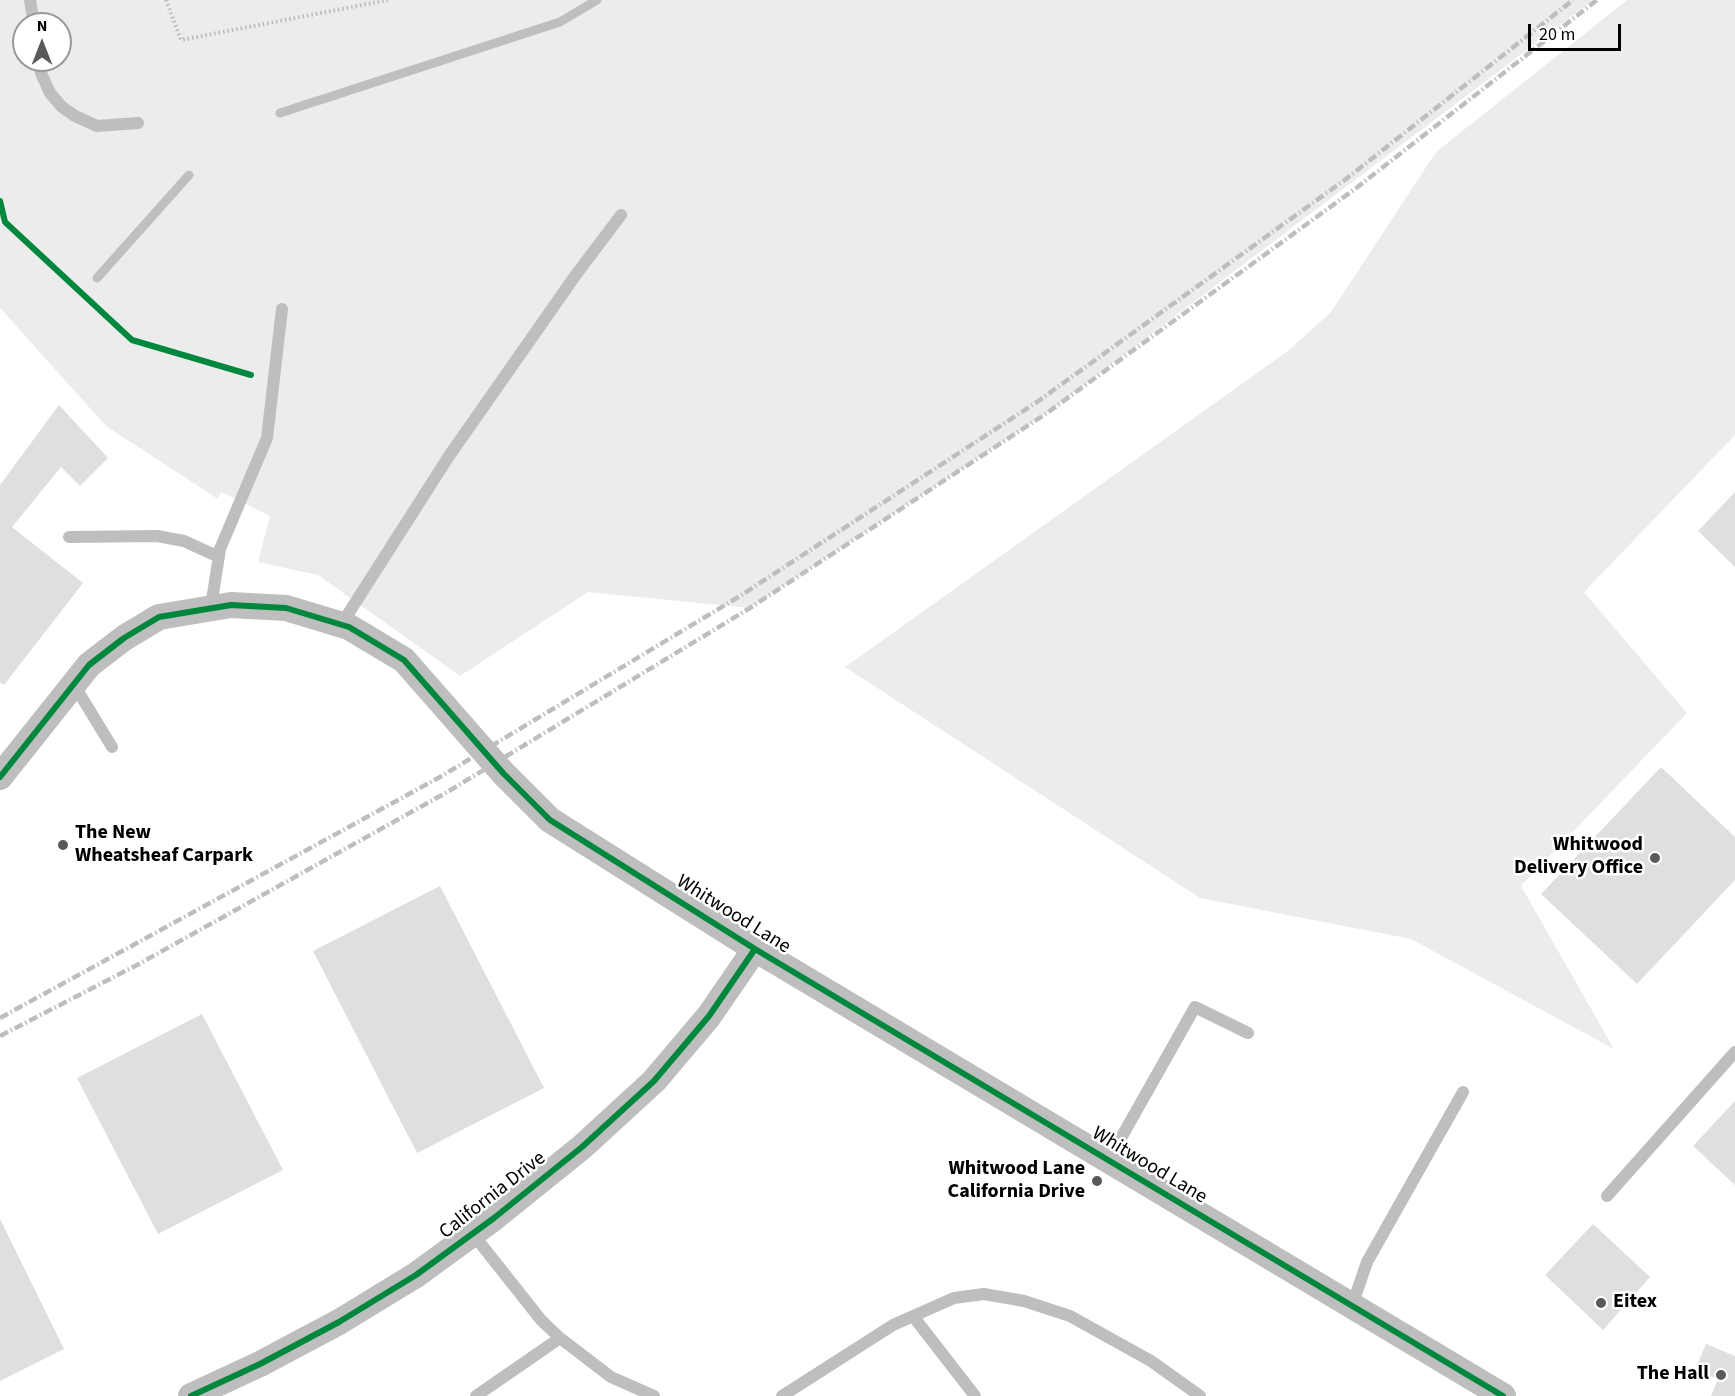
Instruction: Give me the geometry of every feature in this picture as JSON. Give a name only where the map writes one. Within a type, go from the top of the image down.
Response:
[{"type":"street","name":"Whitwood Lane","points":[[0,777],[88,665],[115,644],[159,617],[231,605],[286,608],[341,625],[404,660],[503,773],[550,820],[755,949],[1503,1396]]},
{"type":"street","name":"California Drive","points":[[191,1396],[260,1364],[339,1322],[416,1275],[473,1234],[582,1147],[654,1081],[709,1016],[755,949]]},
{"type":"lane","points":[[41,72],[50,93],[62,107],[75,116],[97,126],[138,123]]},
{"type":"lane","points":[[341,625],[449,456],[575,276],[621,215]]},
{"type":"lane","points":[[212,607],[219,556],[267,438],[282,309]]},
{"type":"lane","points":[[69,537],[158,536],[184,541],[219,556]]},
{"type":"lane","points":[[73,683],[112,747]]},
{"type":"lane","points":[[1108,1161],[1195,1007],[1248,1033]]},
{"type":"lane","points":[[1606,1196],[1735,1052]]},
{"type":"lane","points":[[1352,1306],[1367,1262],[1463,1092]]},
{"type":"lane","points":[[473,1234],[541,1320],[560,1338],[611,1377],[654,1396]]},
{"type":"lane","points":[[782,1396],[893,1325],[954,1298],[984,1294],[1024,1301],[1070,1316],[1151,1361],[1200,1396]]},
{"type":"lane","points":[[913,1316],[975,1396]]},
{"type":"lane","points":[[476,1396],[560,1338]]},
{"type":"path","points":[[166,0],[181,40],[388,0]]},
{"type":"shaded area","points":[[0,0],[1593,0],[1047,413],[750,608],[588,592],[460,676],[318,575],[258,562],[270,516],[221,492],[218,499],[106,426],[0,308]]},
{"type":"shaded area","points":[[1627,0],[1735,0],[1735,435],[1584,592],[1687,713],[1521,886],[1614,1049],[1411,939],[1200,898],[845,667],[1289,350],[1331,312],[1436,152]]},
{"type":"building","points":[[59,405],[108,458],[80,486],[61,467],[12,527],[83,583],[4,685],[0,682],[0,485]]},
{"type":"building","points":[[1735,492],[1735,567],[1698,531]]},
{"type":"building","name":"Whitwood Delivery Office","points":[[1661,767],[1735,837],[1735,880],[1637,984],[1541,894]]},
{"type":"building","points":[[440,886],[544,1088],[417,1153],[313,951]]},
{"type":"building","points":[[202,1014],[283,1170],[158,1234],[77,1078]]},
{"type":"building","points":[[1735,1101],[1735,1185],[1693,1146]]},
{"type":"building","points":[[0,1219],[64,1349],[0,1381]]},
{"type":"building","name":"Eitex","points":[[1593,1224],[1650,1277],[1603,1330],[1545,1275]]},
{"type":"building","name":"The Hall","points":[[1706,1344],[1735,1356],[1735,1396],[1711,1396],[1718,1379],[1695,1370]]},
{"type":"waterway","points":[[280,113],[560,22],[597,0]]},
{"type":"waterway","points":[[97,278],[189,175]]},
{"type":"railway","points":[[0,1018],[440,777],[740,596],[1037,402],[1346,179],[1573,0]]},
{"type":"railway","points":[[0,1036],[137,965],[449,791],[750,608],[1047,413],[1355,189],[1597,0]]},
{"type":"cycle path","points":[[0,201],[5,222],[132,340],[251,375]]},
{"type":"cycle path","points":[[0,777],[89,665],[124,638],[159,617],[231,605],[286,608],[349,627],[404,660],[503,773],[550,820],[755,949],[1503,1396]]},
{"type":"cycle path","points":[[191,1396],[260,1364],[339,1322],[416,1275],[494,1218],[582,1147],[654,1081],[709,1016],[755,949]]},
{"type":"place","name":"The New Wheatsheaf Carpark","points":[[63,845]]},
{"type":"place","name":"Whitwood Delivery Office","points":[[1655,858]]},
{"type":"place","name":"Whitwood Lane California Drive","points":[[1097,1181]]},
{"type":"place","name":"Eitex","points":[[1601,1303]]},
{"type":"place","name":"The Hall","points":[[1721,1375]]}]
